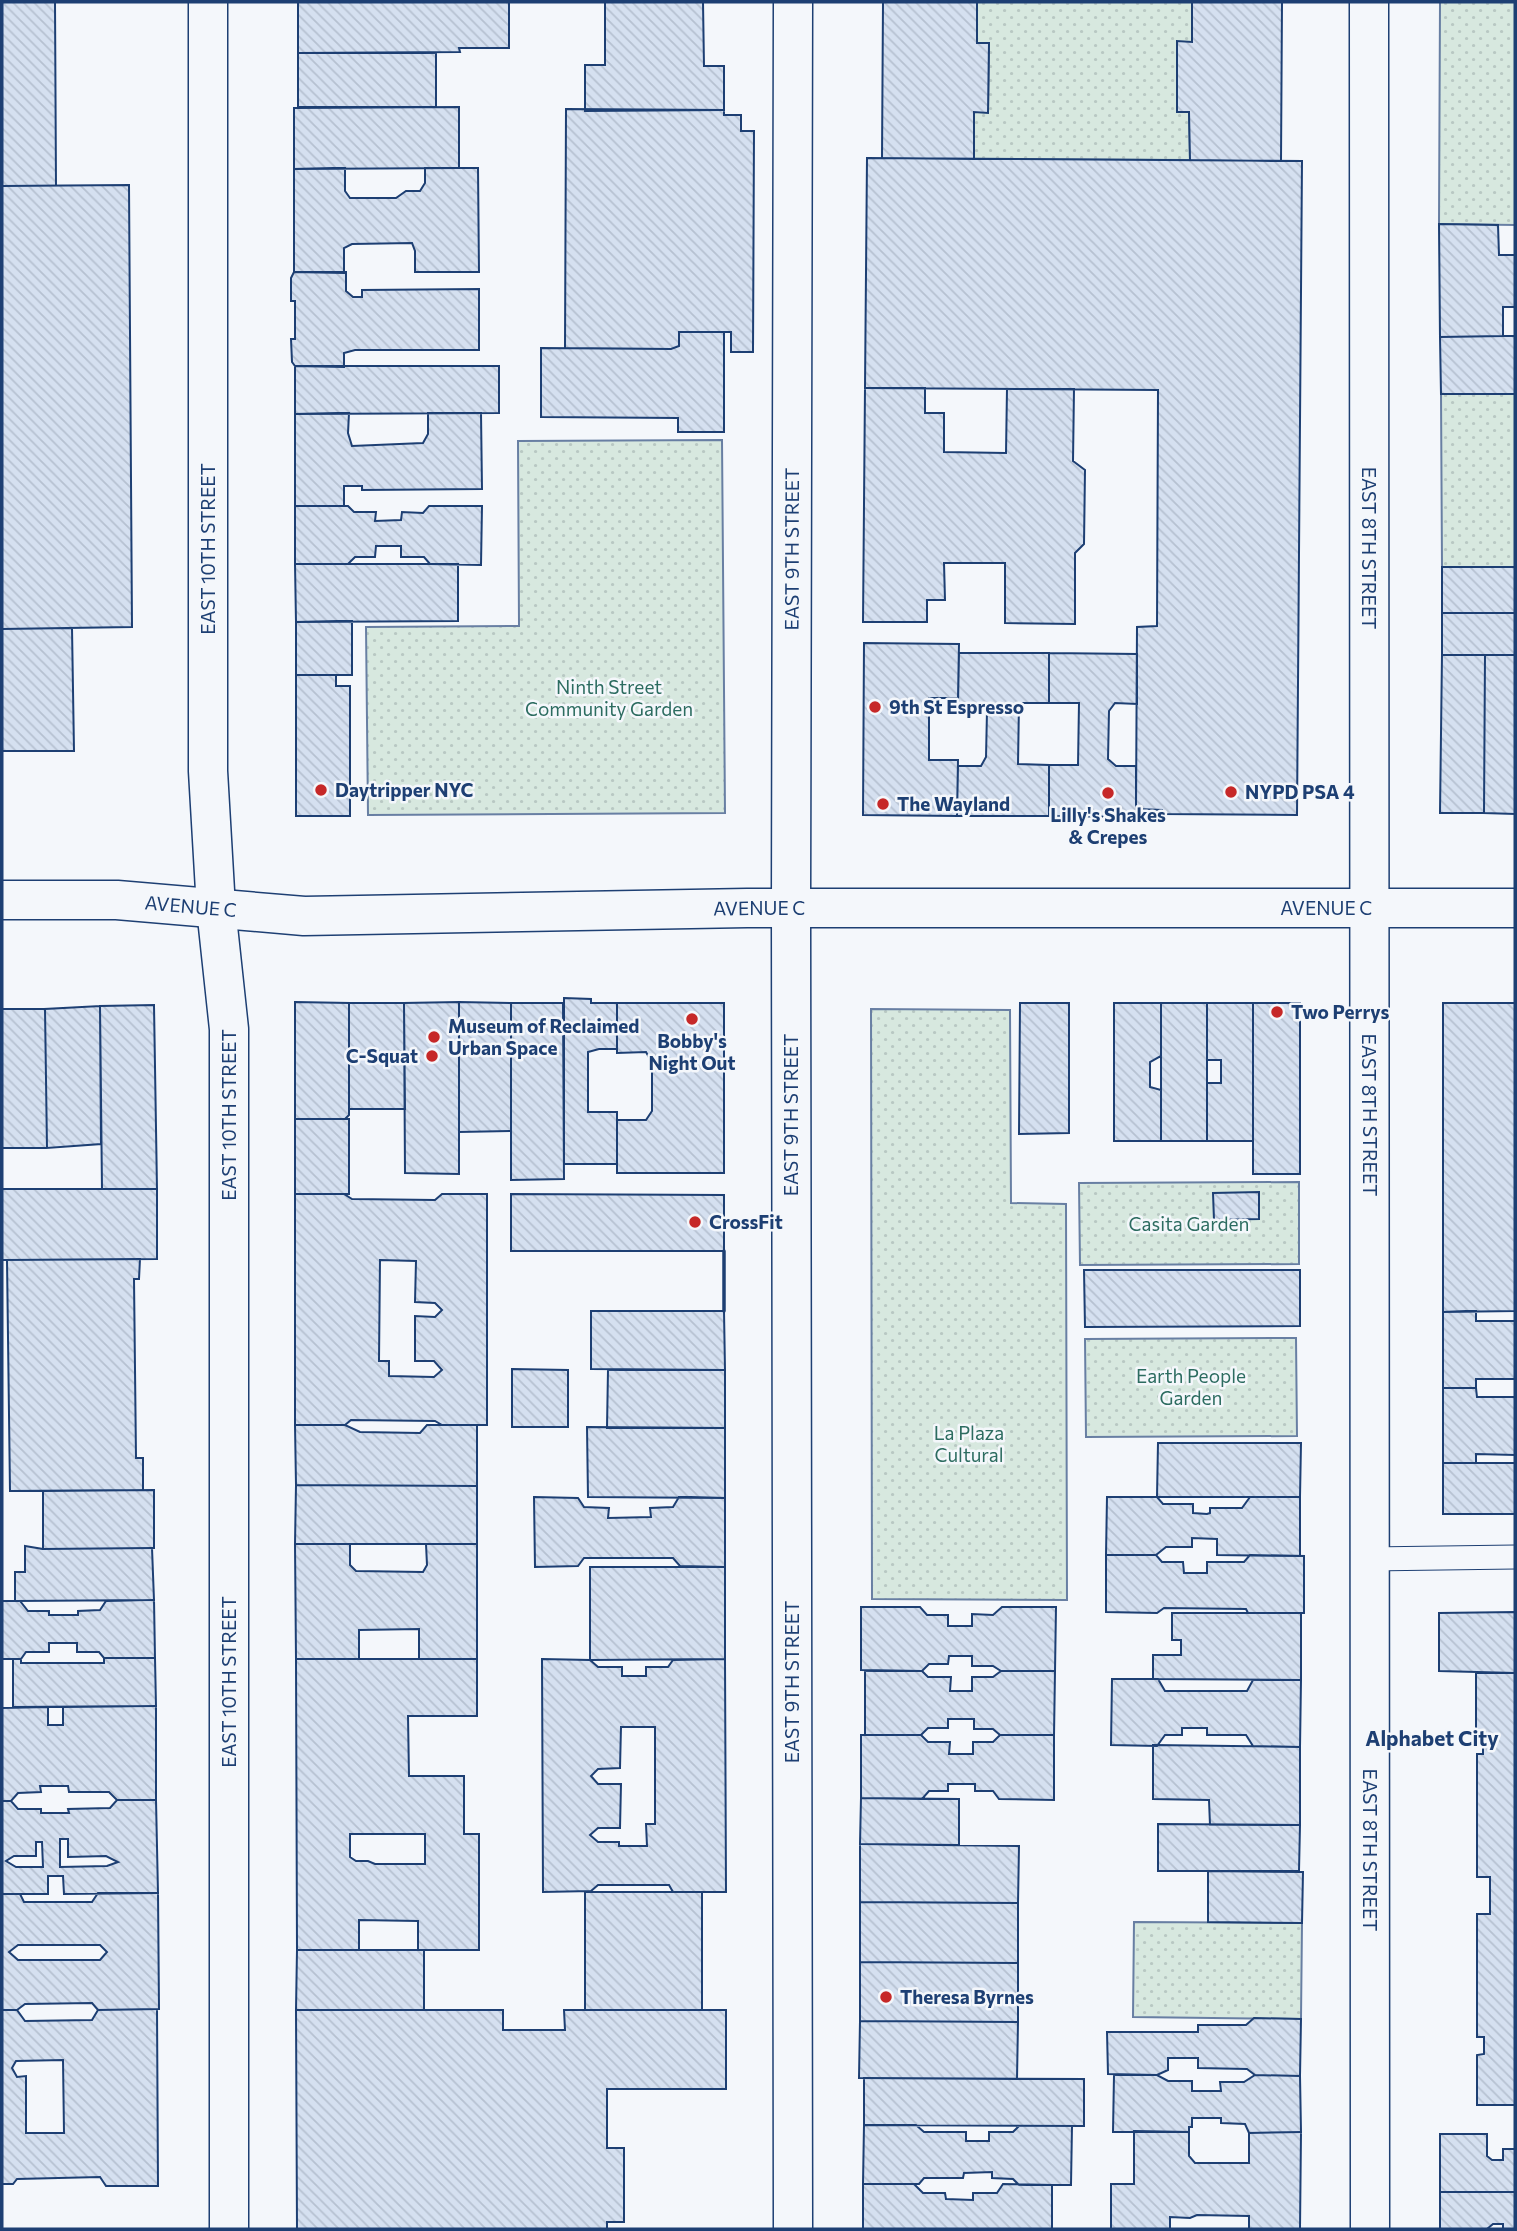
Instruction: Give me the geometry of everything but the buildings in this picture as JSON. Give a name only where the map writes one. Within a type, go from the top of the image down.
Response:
[{"type":"street","name":"EAST 10TH STREET","points":[[208,2],[208,783],[216,908],[229,1029],[229,2229]]},
{"type":"street","name":"EAST 9TH STREET","points":[[793,2],[793,2229]]},
{"type":"street","name":"EAST 8TH STREET","points":[[1369,2],[1370,2229]]},
{"type":"street","name":"AVENUE C","points":[[2,900],[117,900],[318,916],[791,908],[1515,908]]},
{"type":"lane","points":[[1369,1559],[1515,1557]]},
{"type":"green space","points":[[977,2],[1192,2],[1192,42],[1177,42],[1177,111],[1189,112],[1190,160],[974,159],[974,112],[988,112],[989,43],[977,43]]},
{"type":"green space","points":[[1440,2],[1515,2],[1515,225],[1439,224]]},
{"type":"green space","points":[[1441,394],[1515,394],[1515,567],[1442,567]]},
{"type":"green space","name":"Ninth Street Community Garden","points":[[722,440],[725,813],[368,815],[366,627],[519,626],[518,441]]},
{"type":"green space","name":"La Plaza Cultural","points":[[871,1009],[1010,1010],[1011,1203],[1066,1204],[1067,1600],[872,1599]]},
{"type":"green space","name":"Casita Garden","points":[[1299,1182],[1299,1264],[1080,1265],[1079,1183]]},
{"type":"green space","name":"Earth People Garden","points":[[1296,1338],[1297,1436],[1086,1437],[1085,1339]]},
{"type":"green space","points":[[1134,1922],[1302,1923],[1301,2019],[1133,2017]]},
{"type":"wall","points":[[724,1251],[724,1311]]},
{"type":"place","name":"9th St Espresso","points":[[875,707]]},
{"type":"place","name":"Daytripper NYC","points":[[321,790]]},
{"type":"place","name":"NYPD PSA 4","points":[[1231,792]]},
{"type":"place","name":"Lilly's Shakes & Crepes","points":[[1108,793]]},
{"type":"place","name":"The Wayland","points":[[883,804]]},
{"type":"place","name":"Two Perrys","points":[[1277,1012]]},
{"type":"place","name":"Bobby's Night Out","points":[[692,1019]]},
{"type":"place","name":"Museum of Reclaimed Urban Space","points":[[434,1037]]},
{"type":"place","name":"C-Squat","points":[[432,1056]]},
{"type":"place","name":"CrossFit","points":[[695,1222]]},
{"type":"place","name":"Theresa Byrnes","points":[[886,1997]]},
{"type":"district","name":"Alphabet City","points":[[1432,1739]]}]
